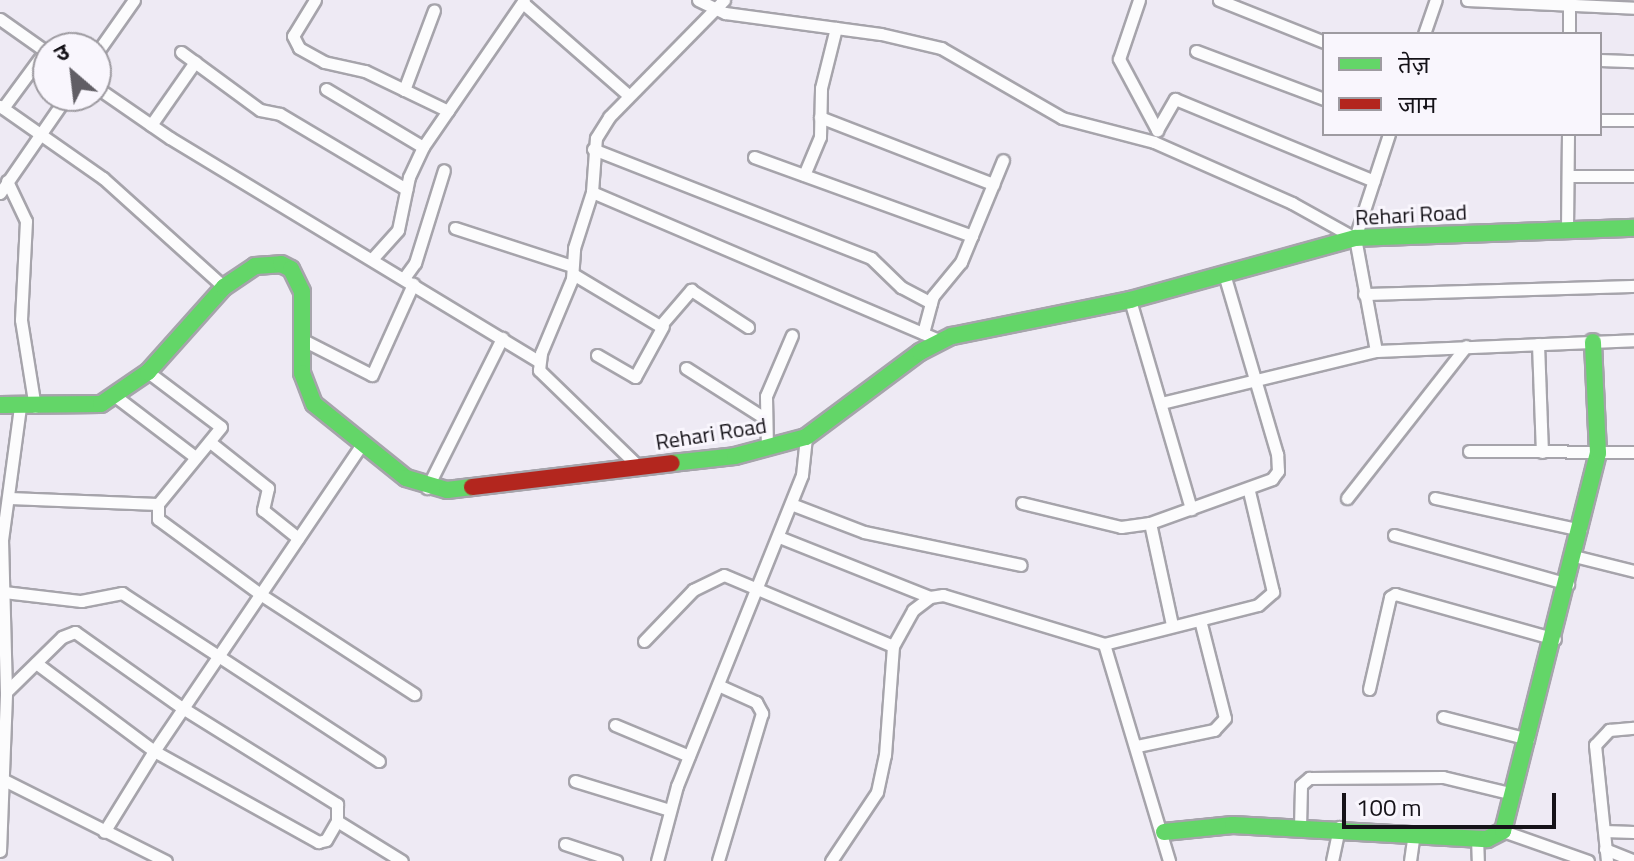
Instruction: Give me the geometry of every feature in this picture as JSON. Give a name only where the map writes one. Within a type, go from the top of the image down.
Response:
[{"type":"main road","name":"Rehari Road","points":[[427,488],[447,490],[767,449],[806,437],[941,341],[1130,300],[1355,238],[1634,228]]},
{"type":"main road","points":[[0,405],[84,408],[115,396],[148,372],[224,287],[255,266],[270,263],[291,269],[302,292],[302,373],[314,404],[362,444],[427,488]]},
{"type":"main road","points":[[1164,832],[1211,825],[1339,827],[1492,838],[1503,831],[1555,639],[1598,453],[1593,342]]},
{"type":"street","points":[[111,32],[134,0]]},
{"type":"street","points":[[698,0],[716,10],[941,48],[1062,118],[1155,136],[1292,203],[1355,238]]},
{"type":"street","points":[[638,466],[543,378],[538,361],[573,270],[592,192],[593,149],[601,130],[628,95],[724,0]]},
{"type":"street","points":[[1139,0],[1119,59],[1155,136]]},
{"type":"street","points":[[1219,0],[1245,5],[1322,41]]},
{"type":"street","points":[[1425,32],[1436,0]]},
{"type":"street","points":[[1474,0],[1569,9],[1634,8]]},
{"type":"street","points":[[313,1],[293,36],[299,48],[319,61],[356,67],[448,111]]},
{"type":"street","points":[[372,259],[398,230],[406,189],[423,147],[524,2],[628,95]]},
{"type":"street","points":[[1569,9],[1569,32]]},
{"type":"street","points":[[404,90],[434,10]]},
{"type":"street","points":[[0,19],[32,41]]},
{"type":"street","points":[[804,175],[820,137],[823,73],[836,28]]},
{"type":"street","points":[[1196,51],[1322,98]]},
{"type":"street","points":[[181,52],[260,110],[280,114],[406,189]]},
{"type":"street","points":[[1602,60],[1634,61]]},
{"type":"street","points":[[151,125],[195,62]]},
{"type":"street","points":[[32,70],[2,107],[103,178],[224,287]]},
{"type":"street","points":[[326,89],[423,147]]},
{"type":"street","points":[[112,98],[151,125],[538,361]]},
{"type":"street","points":[[1155,136],[1175,99],[1374,181]]},
{"type":"street","points":[[0,193],[56,112]]},
{"type":"street","points":[[820,117],[993,184]]},
{"type":"street","points":[[1602,120],[1634,120]]},
{"type":"street","points":[[1376,351],[1355,238],[1388,136]]},
{"type":"street","points":[[1567,229],[1568,136]]},
{"type":"street","points":[[593,149],[871,258],[901,287],[931,303]]},
{"type":"street","points":[[754,157],[972,236]]},
{"type":"street","points":[[923,333],[931,303],[957,270],[1003,160]]},
{"type":"street","points":[[303,340],[372,375],[421,247],[444,170]]},
{"type":"street","points":[[1568,176],[1634,176]]},
{"type":"street","points":[[0,851],[6,692],[2,523],[27,407],[21,320],[26,221],[7,181]]},
{"type":"street","points":[[592,192],[941,341]]},
{"type":"street","points":[[455,228],[573,270],[663,326]]},
{"type":"street","points":[[1022,503],[1110,526],[1150,523],[1249,491],[1272,479],[1279,463],[1224,274]]},
{"type":"street","points":[[1364,294],[1634,286]]},
{"type":"street","points":[[597,355],[635,377],[663,326],[691,290],[748,327]]},
{"type":"street","points":[[1130,300],[1191,509]]},
{"type":"street","points":[[767,449],[770,382],[792,335]]},
{"type":"street","points":[[427,488],[502,338]]},
{"type":"street","points":[[1161,403],[1376,351],[1634,340]]},
{"type":"street","points":[[1538,344],[1542,452]]},
{"type":"street","points":[[1347,498],[1466,346]]},
{"type":"street","points":[[686,368],[766,419]]},
{"type":"street","points":[[148,372],[219,422],[219,434],[195,457],[158,504],[155,512],[164,525],[260,594],[414,694]]},
{"type":"street","points":[[115,396],[195,457]]},
{"type":"street","points":[[657,861],[669,810],[689,756],[802,475],[806,437]]},
{"type":"street","points":[[210,442],[268,488],[263,510],[298,538]]},
{"type":"street","points":[[104,832],[181,707],[362,444]]},
{"type":"street","points":[[1469,451],[1634,452]]},
{"type":"street","points":[[779,537],[930,597],[953,597],[1104,644],[1258,605],[1273,592],[1249,491]]},
{"type":"street","points":[[9,498],[158,504]]},
{"type":"street","points":[[1435,498],[1581,530]]},
{"type":"street","points":[[791,504],[864,532],[1021,565]]},
{"type":"street","points":[[1150,523],[1172,625]]},
{"type":"street","points":[[1394,535],[1568,584]]},
{"type":"street","points":[[1574,556],[1634,571]]},
{"type":"street","points":[[644,641],[713,577],[724,575],[759,587],[893,646]]},
{"type":"street","points":[[4,592],[81,601],[122,593],[215,658],[379,761]]},
{"type":"street","points":[[1369,689],[1390,597],[1395,594],[1555,639]]},
{"type":"street","points":[[831,861],[870,806],[882,776],[893,646],[913,610],[930,597]]},
{"type":"street","points":[[1137,746],[1214,730],[1225,718],[1200,620]]},
{"type":"street","points":[[6,692],[62,637],[75,632],[181,707],[337,804],[337,821],[326,840],[318,842],[154,751],[36,663]]},
{"type":"street","points":[[1104,644],[1164,832],[1169,861]]},
{"type":"street","points":[[718,685],[756,702],[762,713],[718,861]]},
{"type":"street","points":[[1443,717],[1528,739]]},
{"type":"street","points":[[615,725],[689,756]]},
{"type":"street","points":[[1634,728],[1609,730],[1595,745],[1606,855],[1634,861]]},
{"type":"street","points":[[1300,827],[1300,789],[1309,778],[1443,777],[1514,794]]},
{"type":"street","points":[[4,780],[166,861]]},
{"type":"street","points":[[575,781],[669,810]]},
{"type":"street","points":[[337,821],[402,861]]},
{"type":"street","points":[[1332,861],[1339,827]]},
{"type":"street","points":[[1503,831],[1588,861]]},
{"type":"street","points":[[1604,831],[1634,832]]},
{"type":"street","points":[[1410,861],[1414,833]]},
{"type":"street","points":[[1477,837],[1478,861]]},
{"type":"street","points":[[565,844],[616,861]]},
{"type":"traffic: fast","points":[[672,463],[735,456],[806,437],[920,352],[952,336],[1130,300],[1355,238],[1634,228]]},
{"type":"traffic: fast","points":[[0,405],[101,404],[148,372],[224,287],[255,266],[281,264],[291,269],[302,292],[302,373],[314,404],[406,478],[447,490],[472,487]]},
{"type":"traffic: fast","points":[[1164,832],[1233,825],[1487,839],[1503,831],[1598,453],[1593,342]]},
{"type":"traffic: jam","points":[[472,487],[672,463]]}]
